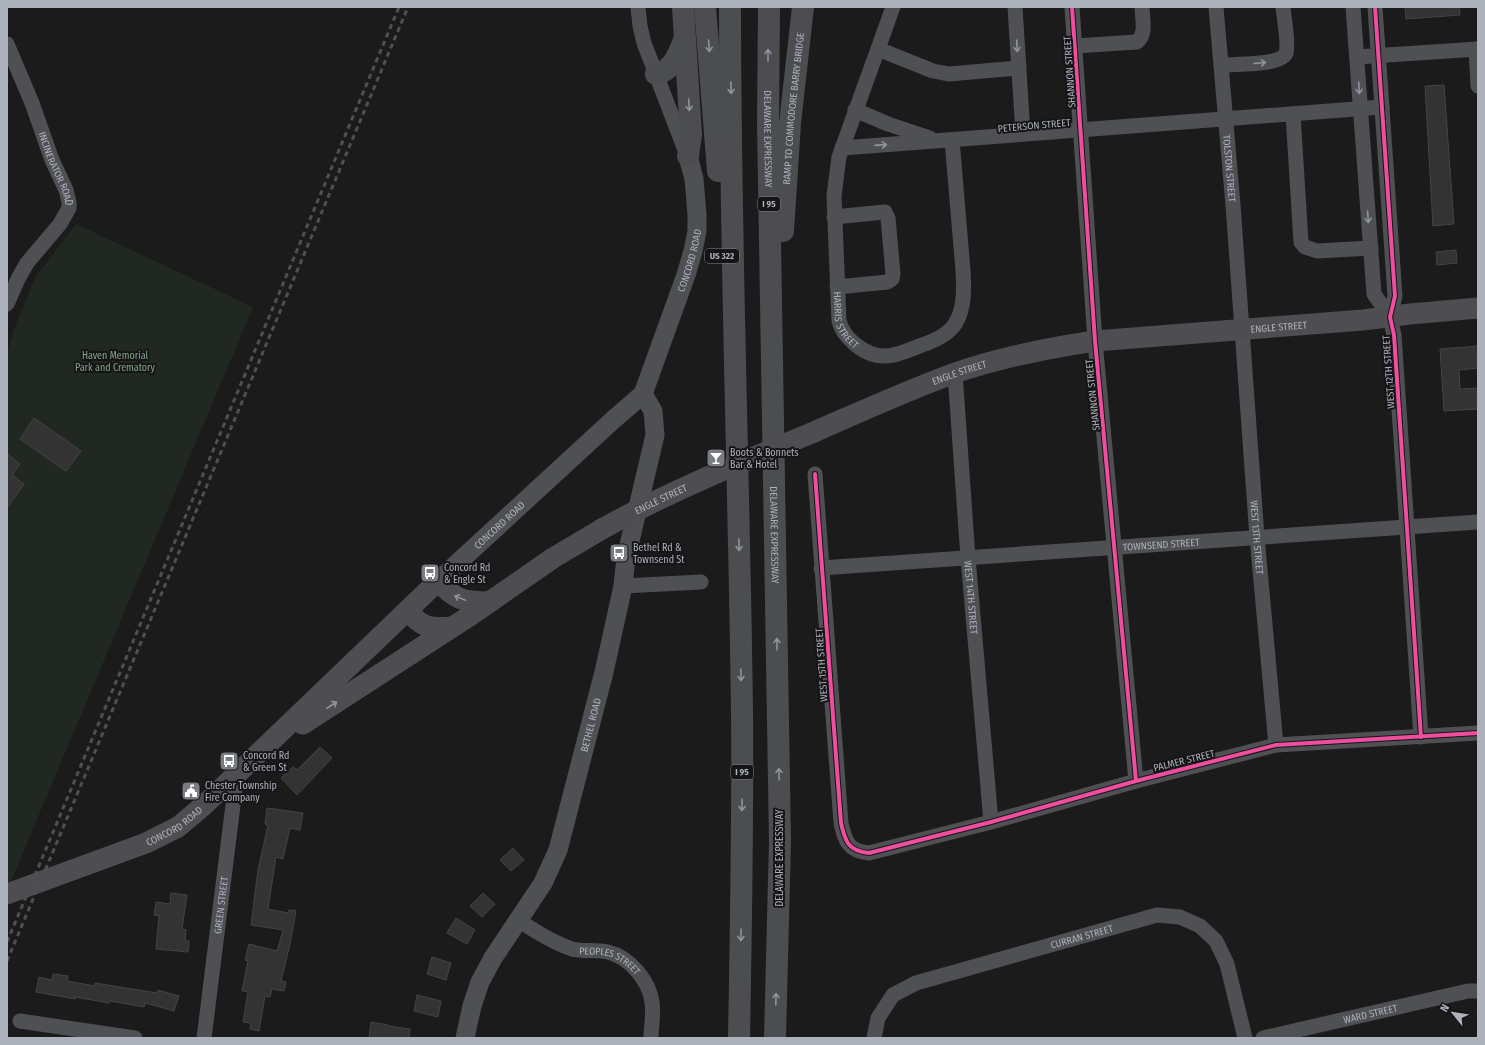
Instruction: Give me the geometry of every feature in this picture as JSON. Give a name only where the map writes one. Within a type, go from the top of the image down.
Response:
[{"type":"highway","points":[[683,7],[691,135],[688,156]]},
{"type":"highway","name":"US 322","points":[[705,7],[721,215],[724,364],[738,506]]},
{"type":"highway","name":"I 95","points":[[730,7],[743,843],[739,1038]]},
{"type":"highway","name":"DELAWARE EXPRESSWAY","points":[[769,7],[768,122],[780,841],[775,1038]]},
{"type":"highway","name":"RAMP TO COMMODORE BARRY BRIDGE","points":[[773,402],[781,305],[783,215],[790,123],[803,7]]},
{"type":"highway","points":[[656,74],[664,72],[676,59],[685,38]]},
{"type":"main road","name":"ENGLE STREET","points":[[408,610],[418,621],[430,628],[451,627],[468,617],[553,558],[635,510],[681,488],[955,373],[1014,356],[1056,346],[1095,341],[1242,330],[1478,308]]},
{"type":"main road","points":[[438,580],[450,593],[458,598],[471,602],[489,602]]},
{"type":"main road","name":"CONCORD ROAD","points":[[7,894],[146,843],[178,827],[203,806],[263,749],[438,580]]},
{"type":"main road","points":[[263,749],[451,627]]},
{"type":"street","name":"CONCORD ROAD","points":[[438,580],[612,420],[643,394],[686,275],[697,232],[694,179],[688,156],[643,38],[638,7]]},
{"type":"street","name":"HARRIS STREET","points":[[894,7],[839,156],[834,196],[837,287],[841,328],[851,341],[871,355],[882,357],[903,353],[934,340],[943,336],[955,324],[959,316],[964,291],[946,140]]},
{"type":"street","points":[[1015,7],[1022,134]]},
{"type":"street","name":"SHANNON STREET","points":[[1072,7],[1095,341],[1116,547],[1136,781]]},
{"type":"street","points":[[1075,46],[1137,42],[1143,34],[1142,7]]},
{"type":"street","name":"TOLSTON STREET","points":[[1216,7],[1242,330]]},
{"type":"street","points":[[1221,65],[1268,62],[1282,58],[1286,53],[1287,45],[1283,7]]},
{"type":"street","name":"WEST 12TH STREET","points":[[1353,7],[1374,294],[1390,317],[1394,335],[1421,737]]},
{"type":"street","name":"WEST 12TH STREET","points":[[1375,7],[1395,296],[1390,317]]},
{"type":"street","name":"INCINERATOR ROAD","points":[[7,44],[32,103],[52,160],[66,190],[69,208],[60,224],[27,263],[7,304]]},
{"type":"street","points":[[878,49],[933,71],[949,74],[1019,68]]},
{"type":"street","points":[[1357,57],[1477,49],[1478,86]]},
{"type":"street","name":"PETERSON STREET","points":[[842,148],[1081,129],[1225,120],[1382,106]]},
{"type":"street","name":"PETERSON STREET","points":[[855,110],[888,124],[946,140]]},
{"type":"street","points":[[1293,114],[1301,242],[1305,247],[1317,251],[1371,248]]},
{"type":"street","points":[[834,217],[885,212],[888,218],[893,274],[892,279],[887,282],[837,287]]},
{"type":"street","name":"WEST 13TH STREET","points":[[1242,330],[1256,537],[1276,745]]},
{"type":"street","name":"WEST 14TH STREET","points":[[955,373],[968,558],[991,822]]},
{"type":"street","name":"BETHEL ROAD","points":[[465,1038],[472,1006],[480,982],[493,958],[543,883],[558,850],[599,692],[623,586],[626,558],[655,435],[653,411],[643,394]]},
{"type":"street","name":"WEST 15TH STREET","points":[[815,474],[841,823],[845,841],[854,849]]},
{"type":"street","name":"TOWNSEND STREET","points":[[821,568],[1478,522]]},
{"type":"street","points":[[623,586],[701,582]]},
{"type":"street","name":"PALMER STREET","points":[[854,849],[869,853],[991,822],[1136,781],[1276,745],[1478,733]]},
{"type":"street","name":"GREEN STREET","points":[[204,1038],[237,773]]},
{"type":"street","name":"CURRAN STREET","points":[[874,1038],[878,1018],[893,995],[916,983],[1157,915],[1180,916],[1200,926],[1216,941],[1227,964],[1245,1038]]},
{"type":"street","name":"PEOPLES STREET","points":[[518,920],[553,941],[569,948],[610,952],[628,962],[647,985],[651,995],[651,1038]]},
{"type":"street","name":"WARD STREET","points":[[1263,1038],[1468,991],[1478,991]]},
{"type":"street","points":[[20,1021],[135,1038]]},
{"type":"green space","name":"Haven Memorial Park and Crematory","points":[[76,224],[253,307],[11,881],[7,883],[7,352],[16,324],[35,278]]},
{"type":"building","points":[[1405,7],[1459,7],[1460,15],[1406,19]]},
{"type":"building","points":[[1444,85],[1454,224],[1433,226],[1425,86]]},
{"type":"building","points":[[1456,250],[1457,263],[1437,265],[1436,252]]},
{"type":"building","points":[[1478,346],[1478,368],[1459,370],[1460,389],[1478,388],[1478,409],[1444,411],[1440,349]]},
{"type":"building","points":[[34,418],[81,451],[66,471],[20,439]]},
{"type":"building","points":[[7,454],[20,464],[12,475],[24,484],[7,508]]},
{"type":"building","points":[[320,747],[332,758],[297,795],[281,778],[293,767],[297,770]]},
{"type":"building","points":[[267,808],[303,813],[300,830],[290,828],[283,859],[276,857],[268,909],[288,913],[289,910],[296,911],[281,981],[286,982],[284,991],[272,989],[270,997],[265,996],[259,1031],[250,1029],[251,1023],[243,1022],[248,992],[242,991],[248,961],[245,960],[249,944],[277,951],[283,930],[251,925],[258,870],[268,825],[265,824]]},
{"type":"building","points":[[513,848],[524,860],[511,871],[500,860]]},
{"type":"building","points":[[171,893],[187,895],[182,929],[186,930],[185,941],[189,941],[188,952],[156,949],[159,916],[154,915],[156,902],[170,904]]},
{"type":"building","points":[[483,893],[495,904],[482,917],[470,906]]},
{"type":"building","points":[[456,918],[475,930],[467,944],[447,933]]},
{"type":"building","points":[[432,957],[451,963],[446,980],[427,974]]},
{"type":"building","points":[[53,974],[68,976],[67,981],[95,986],[95,983],[157,993],[158,990],[179,996],[174,1011],[145,1003],[144,1007],[110,1001],[109,1003],[75,997],[75,999],[36,992],[39,977],[52,980]]},
{"type":"building","points":[[417,995],[441,1001],[438,1017],[414,1011]]},
{"type":"building","points":[[371,1022],[410,1029],[409,1038],[369,1038]]},
{"type":"railway","points":[[7,942],[399,7]]},
{"type":"railway","points":[[7,961],[408,7]]},
{"type":"cycle path","points":[[1072,7],[1095,341],[1136,781]]},
{"type":"cycle path","points":[[1375,7],[1395,296],[1390,317],[1394,335],[1421,737]]},
{"type":"cycle path","points":[[815,474],[841,823],[846,840],[856,850],[869,853],[991,822],[1136,781],[1276,745],[1478,733]]},
{"type":"place","name":"Boots & Bonnets Bar & Hotel","points":[[716,458]]},
{"type":"place","name":"Bethel Rd & Townsend St","points":[[619,553]]},
{"type":"place","name":"Concord Rd & Engle St","points":[[430,573]]},
{"type":"place","name":"Concord Rd & Green St","points":[[229,761]]},
{"type":"place","name":"Chester Township Fire Company","points":[[191,791]]}]
